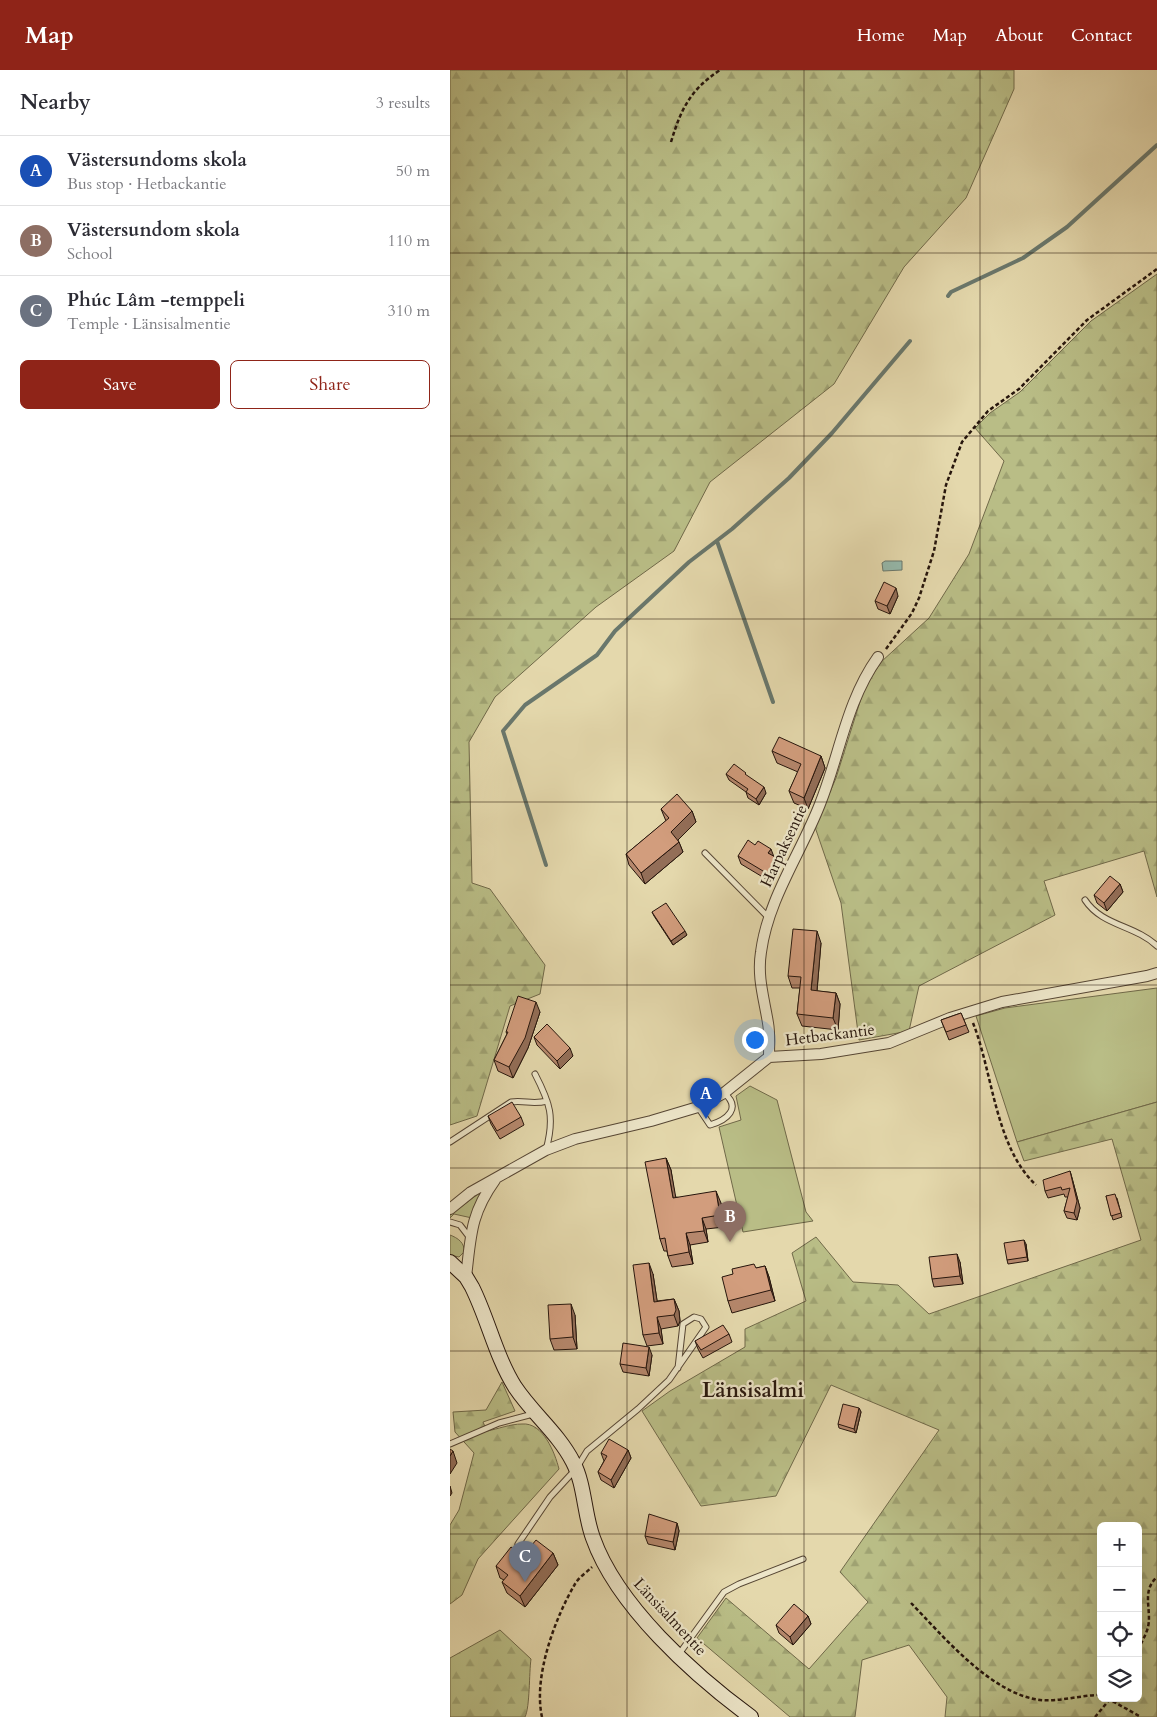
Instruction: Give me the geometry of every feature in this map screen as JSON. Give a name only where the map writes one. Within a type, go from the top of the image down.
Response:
[{"type":"street","name":"Harpaksentie","points":[[769,1057],[769,1024],[760,989],[760,964],[770,918],[820,806],[831,775],[848,713],[859,687],[878,658]]},
{"type":"street","name":"Hetbackantie","points":[[450,1209],[471,1192],[546,1150],[575,1139],[651,1121],[698,1107],[724,1092],[769,1057],[821,1054],[889,1043],[968,1012],[1002,1002],[1157,973]]},
{"type":"street","name":"Hetbackantie","points":[[466,1278],[470,1238],[480,1200],[497,1178]]},
{"type":"street","name":"Länsisalmentie","points":[[450,1262],[466,1278],[477,1298],[506,1371],[526,1402],[566,1449],[576,1469],[592,1537],[602,1561],[621,1592],[644,1620],[706,1680],[751,1717]]},
{"type":"lane","points":[[705,853],[770,918]]},
{"type":"lane","points":[[1085,900],[1098,916],[1137,931],[1157,946]]},
{"type":"lane","points":[[535,1074],[547,1101],[552,1123],[546,1150]]},
{"type":"lane","points":[[698,1107],[707,1124],[710,1126],[715,1124],[731,1113],[733,1108],[732,1102],[724,1092]]},
{"type":"lane","points":[[450,1142],[511,1102],[519,1101],[534,1104],[547,1101]]},
{"type":"lane","points":[[450,1222],[460,1225],[470,1238]]},
{"type":"lane","points":[[518,1544],[550,1498],[576,1469],[587,1451],[638,1409],[669,1380],[678,1368],[706,1327],[701,1319],[694,1317],[683,1324],[678,1368]]},
{"type":"lane","points":[[450,1444],[499,1423],[536,1414]]},
{"type":"lane","points":[[679,1654],[724,1592],[739,1584],[803,1559]]},
{"type":"path","points":[[671,142],[681,111],[703,81],[720,70]]},
{"type":"path","points":[[878,658],[912,613],[919,598],[934,551],[946,485],[962,442],[988,411],[1019,389],[1087,320],[1157,269]]},
{"type":"path","points":[[968,1012],[977,1034],[1008,1144],[1027,1177],[1036,1185]]},
{"type":"path","points":[[542,1717],[539,1687],[544,1661],[560,1617],[576,1582],[592,1567],[602,1561]]},
{"type":"path","points":[[1142,1640],[1148,1626],[1147,1597],[1151,1582],[1157,1577]]},
{"type":"path","points":[[911,1603],[975,1666],[1014,1693],[1040,1700],[1097,1695]]},
{"type":"path","points":[[1095,1717],[1107,1702]]},
{"type":"path","points":[[1114,1702],[1141,1717]]},
{"type":"green space","points":[[450,70],[1014,70],[1014,89],[966,198],[904,267],[834,384],[710,482],[674,551],[596,607],[495,697],[469,742],[472,883],[490,889],[545,965],[540,994],[510,1006],[477,1116],[450,1125]]},
{"type":"green space","points":[[1157,274],[1157,897],[1144,851],[1044,881],[1055,915],[919,986],[909,1031],[859,1040],[841,903],[815,827],[836,778],[864,689],[881,662],[929,618],[969,554],[1004,461],[975,428],[990,413],[1020,392],[1091,321]]},
{"type":"green space","points":[[1157,988],[1157,1102],[1017,1142],[976,1016],[1005,1008]]},
{"type":"green space","points":[[750,1086],[777,1100],[806,1212],[813,1221],[743,1232],[719,1127],[741,1120],[736,1096]]},
{"type":"green space","points":[[1157,1102],[1157,1717],[945,1717],[947,1697],[909,1645],[862,1660],[855,1717],[790,1717],[697,1638],[726,1598],[809,1669],[868,1602],[840,1572],[939,1430],[831,1385],[776,1496],[701,1506],[642,1411],[670,1391],[745,1347],[745,1329],[806,1301],[792,1253],[816,1237],[853,1282],[898,1285],[929,1314],[1141,1240],[1112,1139],[1024,1161],[1017,1142]]},
{"type":"green space","points":[[482,1191],[472,1218],[454,1214],[450,1218],[450,1215]]},
{"type":"green space","points":[[450,1235],[462,1243],[464,1252],[459,1257],[450,1255]]},
{"type":"green space","points":[[502,1382],[515,1411],[483,1422],[487,1431],[518,1424],[536,1428],[542,1433],[551,1447],[559,1469],[478,1559],[462,1595],[450,1604],[450,1525],[459,1510],[474,1453],[455,1432],[453,1412],[486,1410]]},
{"type":"green space","points":[[500,1630],[531,1659],[529,1698],[525,1717],[450,1717],[450,1658]]},
{"type":"water","points":[[885,561],[902,561],[902,570],[883,571],[882,563]]},
{"type":"building","points":[[884,582],[896,588],[887,606],[875,601]]},
{"type":"building","points":[[779,737],[821,756],[804,798],[789,791],[801,764],[772,751]]},
{"type":"building","points":[[734,764],[764,787],[756,799],[746,792],[748,789],[726,774]]},
{"type":"building","points":[[677,794],[692,811],[671,832],[679,842],[641,873],[626,854],[669,818],[661,809]]},
{"type":"building","points":[[748,840],[755,845],[758,841],[771,849],[768,853],[777,858],[768,874],[738,856]]},
{"type":"building","points":[[1110,876],[1120,884],[1104,903],[1094,895]]},
{"type":"building","points":[[666,903],[685,931],[671,941],[652,912]]},
{"type":"building","points":[[793,929],[817,931],[811,990],[836,993],[833,1018],[797,1014],[801,977],[788,976]]},
{"type":"building","points":[[518,996],[536,1002],[525,1038],[509,1067],[494,1060],[508,1032],[506,1032]]},
{"type":"building","points":[[961,1013],[966,1025],[946,1032],[941,1020]]},
{"type":"building","points":[[547,1024],[570,1048],[557,1061],[534,1037]]},
{"type":"building","points":[[512,1102],[521,1117],[497,1131],[488,1116]]},
{"type":"building","points":[[666,1158],[673,1198],[716,1191],[720,1215],[702,1218],[704,1231],[686,1233],[689,1252],[668,1256],[665,1238],[660,1239],[645,1162]]},
{"type":"building","points":[[1070,1171],[1077,1201],[1074,1213],[1064,1211],[1070,1188],[1062,1190],[1061,1187],[1045,1191],[1043,1180]]},
{"type":"building","points":[[1115,1194],[1121,1213],[1111,1216],[1106,1196]]},
{"type":"building","points":[[1024,1240],[1027,1257],[1007,1260],[1004,1243]]},
{"type":"building","points":[[957,1254],[960,1276],[932,1279],[929,1257]]},
{"type":"building","points":[[649,1263],[654,1302],[674,1299],[676,1310],[674,1315],[657,1317],[659,1333],[643,1335],[633,1265]]},
{"type":"building","points":[[754,1264],[756,1268],[765,1266],[771,1290],[728,1301],[722,1277],[733,1274],[732,1269]]},
{"type":"building","points":[[571,1304],[573,1337],[550,1339],[548,1305]]},
{"type":"building","points":[[723,1325],[729,1334],[701,1350],[695,1341]]},
{"type":"building","points":[[623,1343],[649,1347],[646,1368],[620,1364]]},
{"type":"building","points":[[843,1404],[859,1408],[854,1429],[838,1424]]},
{"type":"building","points":[[609,1439],[628,1450],[611,1480],[598,1472],[607,1456],[601,1453]]},
{"type":"building","points":[[649,1514],[677,1523],[673,1542],[645,1536]]},
{"type":"building","points":[[536,1540],[553,1553],[520,1596],[502,1582],[508,1575],[496,1566],[511,1547],[523,1556]]},
{"type":"building","points":[[794,1604],[808,1616],[790,1637],[776,1625]]},
{"type":"waterway","points":[[948,296],[951,292],[1023,258],[1067,227],[1157,145]]},
{"type":"waterway","points":[[546,865],[503,731],[525,705],[597,655],[615,631],[689,562],[732,529],[789,478],[832,433],[910,341]]},
{"type":"waterway","points":[[717,541],[773,702]]},
{"type":"place","name":"Västersundoms skola","points":[[706,1119]]},
{"type":"place","name":"Västersundom skola","points":[[730,1242]]},
{"type":"place","name":"Phúc Lâm -temppeli","points":[[525,1582]]},
{"type":"district","name":"Länsisalmi","points":[[753,1390]]}]
